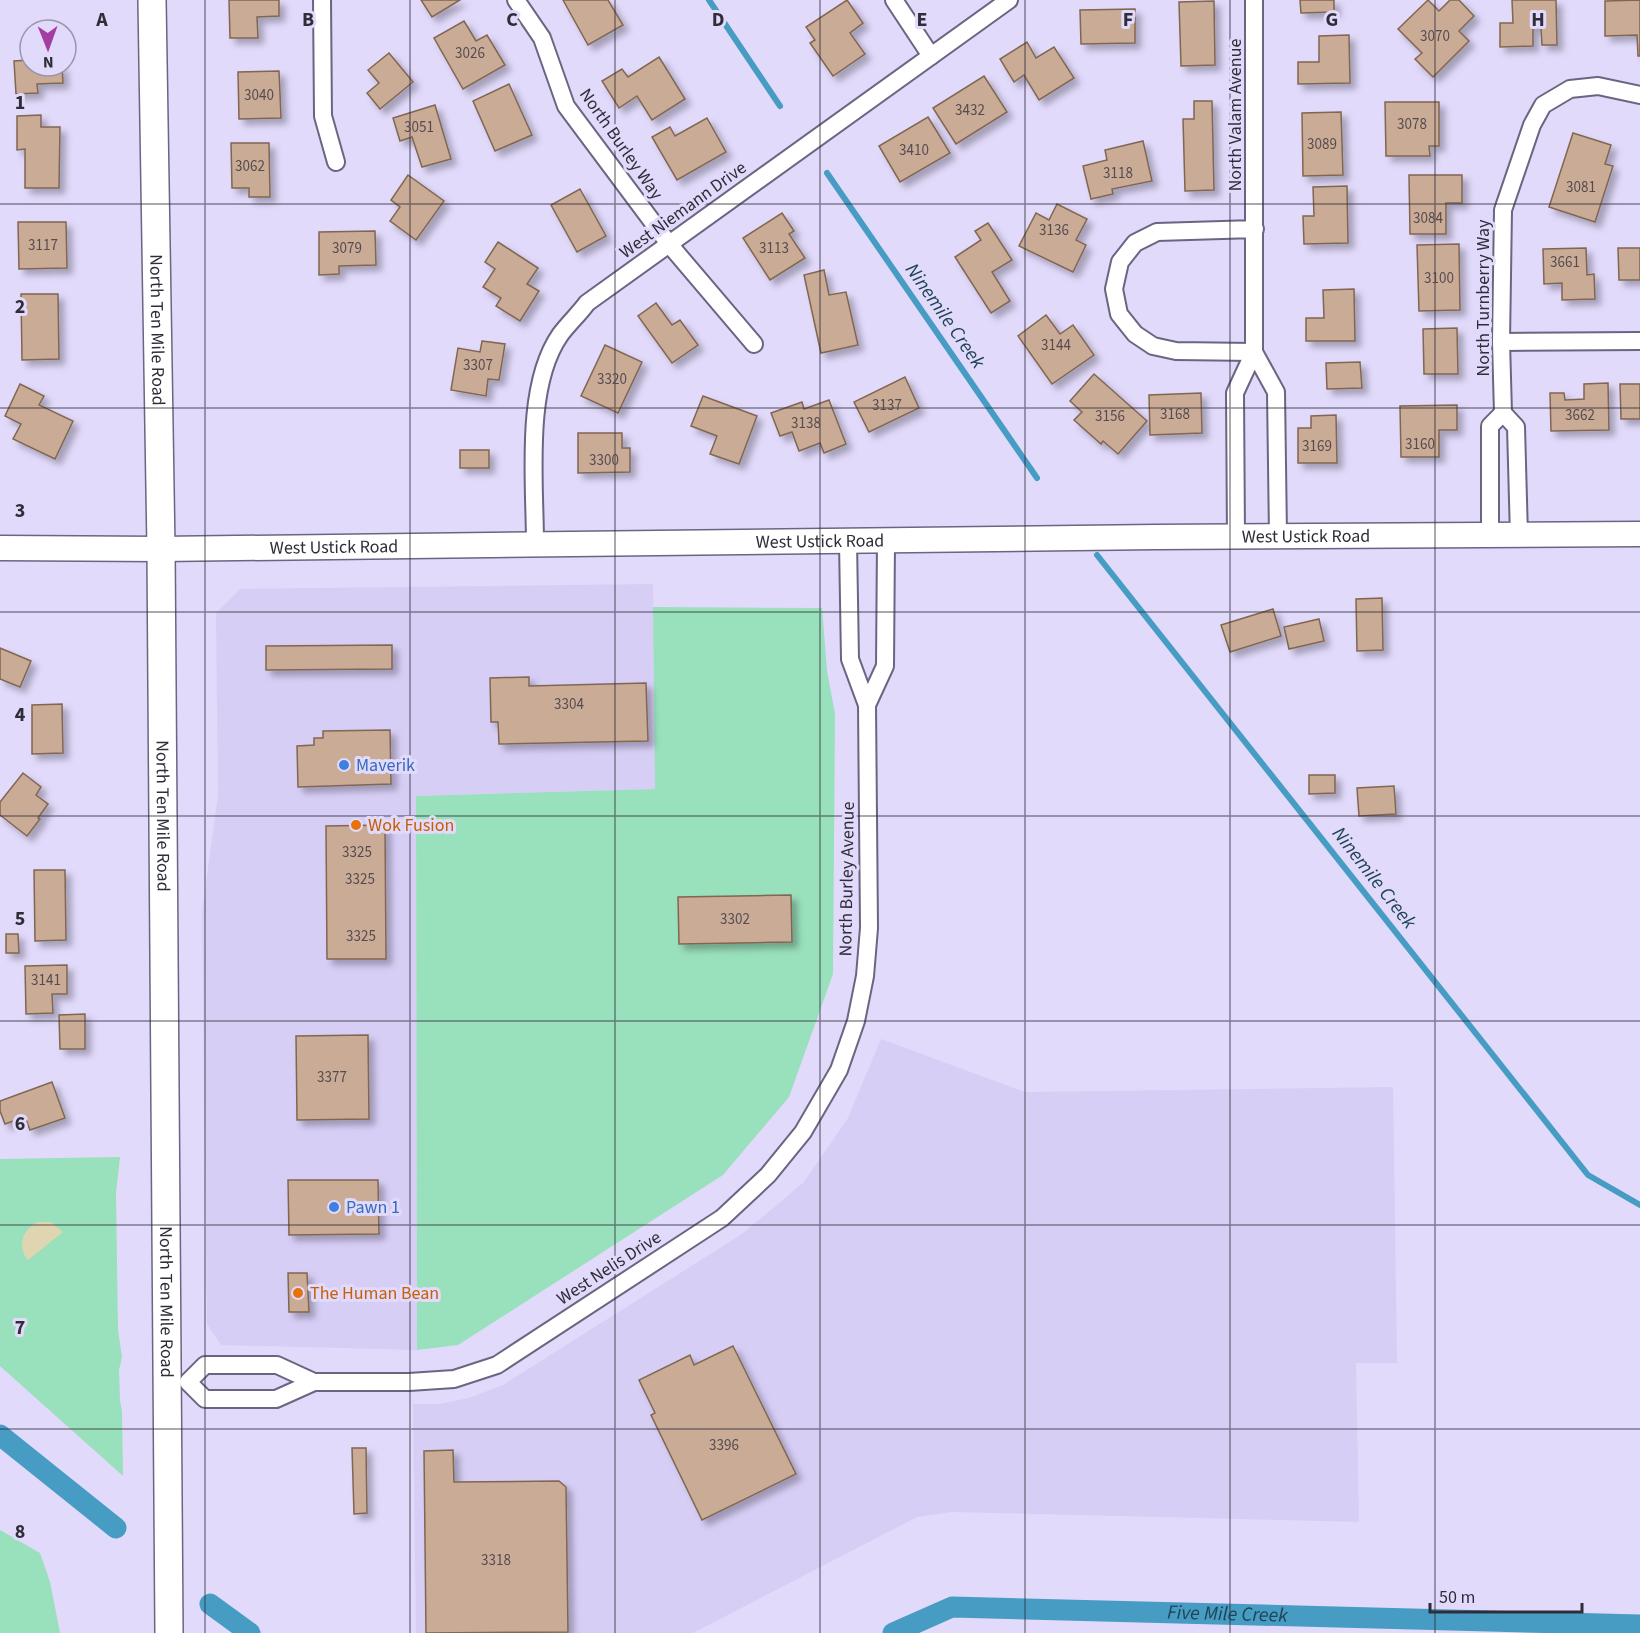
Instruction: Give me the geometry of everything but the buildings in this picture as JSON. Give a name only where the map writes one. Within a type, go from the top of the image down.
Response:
[{"type":"main road","name":"North Ten Mile Road","points":[[152,0],[177,1382],[169,1633]]},
{"type":"main road","name":"West Ustick Road","points":[[0,548],[161,549],[1236,536],[1640,534]]},
{"type":"street","points":[[322,0],[323,116],[336,162]]},
{"type":"street","name":"North Burley Way","points":[[516,0],[542,38],[566,106],[669,244],[754,344]]},
{"type":"street","points":[[894,0],[931,56]]},
{"type":"street","name":"West Niemann Drive","points":[[535,544],[534,411],[543,370],[559,337],[587,303],[1009,0]]},
{"type":"street","name":"North Valam Avenue","points":[[1236,536],[1235,393],[1254,352],[1254,0]]},
{"type":"street","name":"North Turnberry Way","points":[[1519,536],[1516,427],[1503,413],[1501,342],[1503,210],[1532,125],[1542,105],[1570,89],[1598,86],[1640,95]]},
{"type":"street","points":[[1254,352],[1176,351],[1153,346],[1135,334],[1119,314],[1114,289],[1120,262],[1135,243],[1157,232],[1255,229]]},
{"type":"street","points":[[1501,342],[1640,341]]},
{"type":"street","name":"North Valam Avenue","points":[[1254,352],[1276,392],[1278,536]]},
{"type":"street","name":"North Turnberry Way","points":[[1490,536],[1490,426],[1503,413]]},
{"type":"street","name":"North Burley Avenue","points":[[867,705],[885,666],[886,541]]},
{"type":"street","name":"North Burley Avenue","points":[[846,1051],[856,1021],[865,976],[869,928],[867,705],[850,659],[848,542]]},
{"type":"street","name":"West Nelis Drive","points":[[314,1382],[277,1365],[205,1365],[177,1382],[205,1399],[276,1399],[314,1382],[410,1382],[454,1379],[497,1365],[722,1218],[768,1175],[803,1132],[838,1070],[846,1051]]},
{"type":"shaded area","points":[[653,584],[655,789],[416,796],[417,1350],[221,1345],[207,1324],[202,912],[218,795],[216,613],[240,589]]},
{"type":"shaded area","points":[[881,1039],[1025,1092],[1393,1087],[1397,1363],[1356,1363],[1359,1522],[952,1512],[917,1517],[693,1633],[416,1633],[413,1404],[440,1404],[469,1398],[503,1385],[742,1234],[804,1182],[848,1118]]},
{"type":"green space","points":[[653,607],[822,608],[827,671],[835,714],[833,974],[789,1097],[723,1175],[458,1345],[417,1350],[416,796],[655,789]]},
{"type":"green space","points":[[120,1157],[116,1193],[118,1330],[122,1357],[119,1370],[123,1476],[0,1366],[0,1159]]},
{"type":"green space","points":[[0,1530],[40,1553],[50,1582],[60,1633],[0,1633]]},
{"type":"sand","points":[[38,1222],[51,1222],[63,1232],[28,1260],[22,1249],[23,1238],[28,1229]]},
{"type":"waterway","name":"Ninemile Creek","points":[[709,0],[780,106]]},
{"type":"waterway","name":"Ninemile Creek","points":[[827,173],[1037,478]]},
{"type":"waterway","name":"Ninemile Creek","points":[[1097,555],[1588,1175],[1640,1205]]},
{"type":"waterway","points":[[0,1435],[116,1528]]},
{"type":"waterway","name":"Five Mile Creek","points":[[210,1604],[250,1633]]},
{"type":"waterway","name":"Five Mile Creek","points":[[893,1633],[952,1607],[1640,1625]]},
{"type":"place","name":"Maverik","points":[[344,765]]},
{"type":"place","name":"Wok Fusion","points":[[356,825]]},
{"type":"place","name":"Pawn 1","points":[[334,1207]]},
{"type":"place","name":"The Human Bean","points":[[298,1293]]}]
